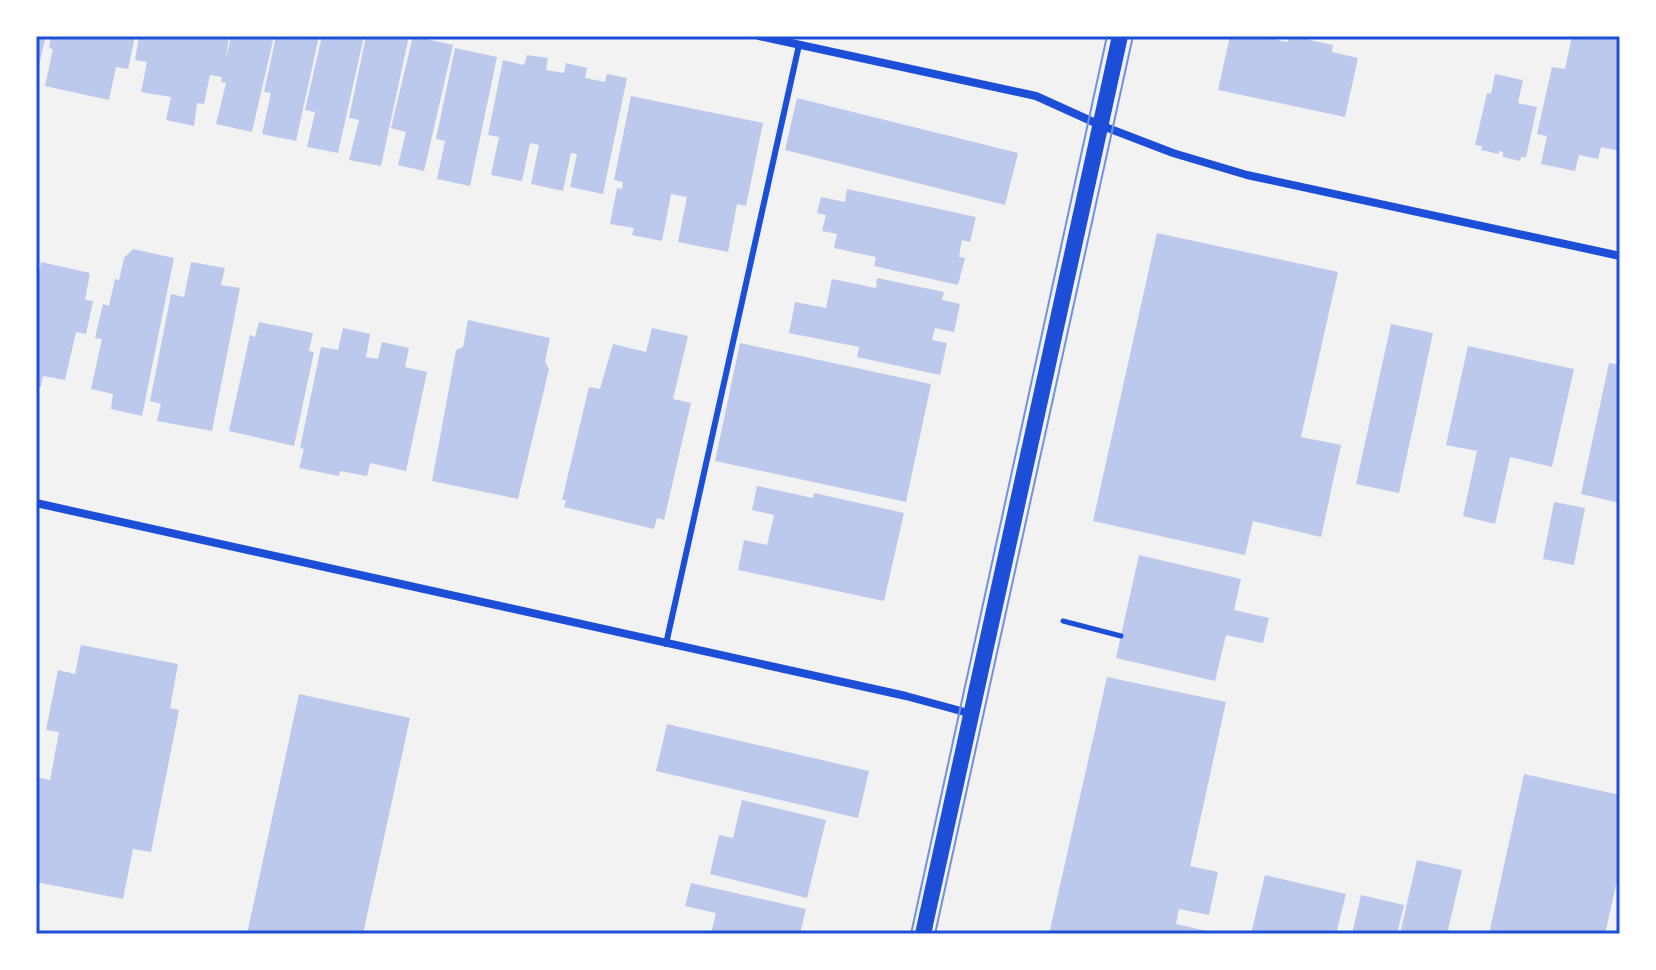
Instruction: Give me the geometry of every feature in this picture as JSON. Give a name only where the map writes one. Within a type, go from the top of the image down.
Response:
[{"type":"main road","points":[[923,934],[1120,36]]},
{"type":"street","points":[[759,36],[1036,96],[1173,153],[1247,175],[1620,256]]},
{"type":"street","points":[[36,503],[906,696],[973,714]]},
{"type":"lane","points":[[666,644],[799,45]]},
{"type":"path","points":[[1063,621],[1121,636]]},
{"type":"building","points":[[36,36],[46,36],[37,74],[36,74]]},
{"type":"building","points":[[51,36],[135,36],[128,69],[116,67],[109,100],[45,86],[53,49],[49,48]]},
{"type":"building","points":[[139,36],[229,36],[226,59],[231,36],[274,36],[252,132],[216,124],[226,83],[221,82],[222,77],[210,75],[204,104],[197,103],[194,126],[166,120],[171,97],[141,92],[147,62],[135,60]]},
{"type":"building","points":[[276,36],[319,36],[296,141],[262,134],[271,93],[264,92]]},
{"type":"building","points":[[322,36],[364,36],[338,153],[307,147],[315,112],[305,110]]},
{"type":"building","points":[[366,36],[409,36],[381,166],[349,160],[359,120],[349,118]]},
{"type":"building","points":[[413,36],[453,45],[424,171],[398,165],[406,132],[391,128]]},
{"type":"building","points":[[1230,36],[1257,36],[1287,42],[1291,36],[1333,45],[1332,52],[1358,58],[1345,117],[1218,90]]},
{"type":"building","points":[[1572,36],[1620,36],[1620,151],[1601,147],[1598,159],[1579,155],[1575,171],[1541,164],[1547,136],[1537,134],[1552,67],[1565,69]]},
{"type":"building","points":[[455,48],[497,57],[470,186],[437,179],[445,141],[436,139]]},
{"type":"building","points":[[527,55],[548,58],[546,70],[564,73],[566,63],[587,68],[585,78],[605,82],[607,74],[627,78],[603,194],[570,187],[577,154],[571,153],[563,191],[531,184],[539,145],[530,143],[522,181],[491,175],[499,137],[488,135],[503,60],[524,65]]},
{"type":"building","points":[[1495,74],[1523,80],[1518,103],[1537,107],[1526,157],[1521,157],[1520,161],[1503,157],[1503,152],[1481,150],[1482,146],[1475,145],[1487,93],[1491,94]]},
{"type":"building","points":[[631,96],[763,123],[746,206],[737,204],[728,252],[678,242],[687,197],[671,194],[662,241],[632,235],[634,228],[610,224],[617,188],[622,189],[623,182],[614,180]]},
{"type":"building","points":[[797,98],[1018,153],[1005,205],[785,150]]},
{"type":"building","points":[[847,189],[976,217],[970,242],[962,240],[959,257],[965,258],[958,285],[874,266],[876,257],[834,248],[837,234],[822,231],[826,215],[817,213],[821,197],[845,202]]},
{"type":"building","points":[[1157,233],[1338,272],[1301,437],[1341,445],[1321,537],[1253,521],[1245,555],[1093,521]]},
{"type":"building","points":[[133,249],[174,258],[142,416],[111,409],[113,394],[91,389],[102,339],[95,338],[103,304],[109,306],[115,279],[119,280],[124,258]]},
{"type":"building","points":[[41,262],[90,273],[85,300],[93,301],[86,334],[76,332],[65,380],[43,376],[41,387],[36,386],[36,267],[40,268]]},
{"type":"building","points":[[191,262],[225,268],[221,285],[240,288],[212,431],[157,421],[161,404],[150,401],[171,294],[184,297]]},
{"type":"building","points":[[877,278],[944,292],[942,300],[960,304],[954,332],[935,328],[932,340],[947,343],[940,375],[857,357],[859,347],[789,333],[795,302],[826,308],[832,279],[876,288]]},
{"type":"building","points":[[468,320],[550,338],[545,361],[549,369],[518,499],[432,481],[456,350],[463,347]]},
{"type":"building","points":[[259,322],[313,333],[309,351],[314,352],[294,446],[229,431],[250,335],[255,337]]},
{"type":"building","points":[[1391,324],[1433,333],[1399,493],[1356,484]]},
{"type":"building","points":[[343,328],[370,334],[366,357],[378,359],[382,342],[409,348],[405,367],[427,372],[406,471],[370,463],[367,476],[340,471],[339,476],[299,468],[304,449],[300,448],[321,347],[338,350]]},
{"type":"building","points":[[652,328],[688,336],[673,399],[691,403],[664,520],[657,518],[654,529],[564,507],[566,500],[562,500],[589,387],[600,389],[613,344],[646,352]]},
{"type":"building","points":[[740,343],[931,384],[906,502],[715,461]]},
{"type":"building","points":[[1468,346],[1574,369],[1552,467],[1510,457],[1495,524],[1463,516],[1477,451],[1446,445]]},
{"type":"building","points":[[1609,363],[1620,365],[1620,503],[1581,494]]},
{"type":"building","points":[[757,486],[813,498],[814,493],[904,513],[884,601],[738,570],[744,540],[767,545],[774,515],[752,510]]},
{"type":"building","points":[[1554,502],[1585,508],[1574,565],[1543,559]]},
{"type":"building","points":[[1139,555],[1241,579],[1234,610],[1269,618],[1263,643],[1226,635],[1215,681],[1116,658]]},
{"type":"building","points":[[81,645],[178,664],[170,708],[179,710],[151,852],[133,849],[123,899],[36,882],[39,835],[36,834],[36,777],[50,780],[59,732],[46,730],[58,670],[75,674]]},
{"type":"building","points":[[1107,677],[1226,702],[1190,866],[1218,872],[1209,915],[1179,909],[1176,924],[1207,931],[1206,934],[1049,934]]},
{"type":"building","points":[[299,694],[410,718],[363,934],[247,934]]},
{"type":"building","points":[[667,724],[869,771],[858,818],[656,771]]},
{"type":"building","points":[[1524,774],[1620,795],[1620,867],[1605,934],[1489,934]]},
{"type":"building","points":[[742,800],[826,820],[807,898],[710,874],[719,835],[733,838]]},
{"type":"building","points":[[1417,860],[1462,870],[1447,934],[1400,934]]},
{"type":"building","points":[[1265,875],[1346,894],[1336,934],[1251,934]]},
{"type":"building","points":[[691,883],[806,909],[800,934],[711,934],[716,913],[685,906]]},
{"type":"building","points":[[1361,895],[1404,905],[1397,934],[1352,934]]},
{"type":"tram line","points":[[911,934],[1107,36]]},
{"type":"tram line","points":[[935,934],[1133,36]]}]
